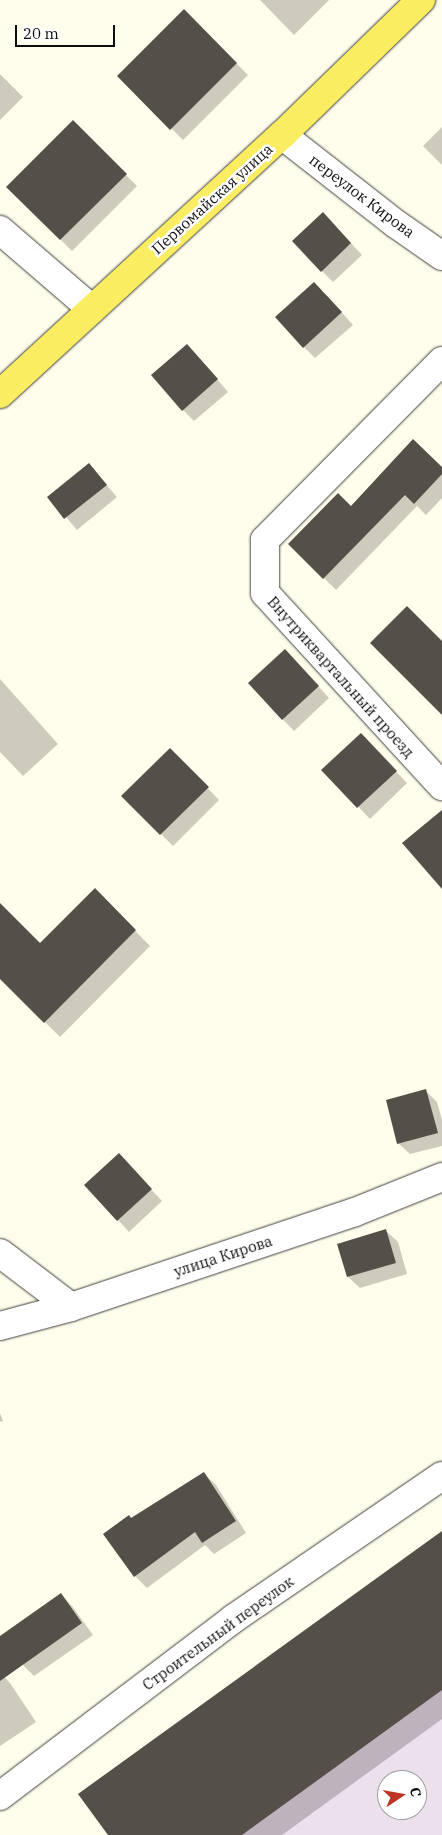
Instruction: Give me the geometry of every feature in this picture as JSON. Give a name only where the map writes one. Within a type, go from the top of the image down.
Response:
[{"type":"main road","name":"Первомайская улица","points":[[0,394],[282,135],[421,0]]},
{"type":"street","name":"переулок Кирова","points":[[282,135],[396,224],[442,256]]},
{"type":"street","points":[[0,230],[92,309]]},
{"type":"street","name":"Внутриквартальный проезд","points":[[442,361],[264,540],[265,593],[442,786]]},
{"type":"street","name":"улица Кирова","points":[[0,1326],[71,1307],[355,1212],[442,1177]]},
{"type":"street","points":[[0,1253],[71,1307]]},
{"type":"street","name":"Строительный переулок","points":[[0,1796],[233,1619],[442,1476]]},
{"type":"shaded area","points":[[442,1531],[442,1835],[108,1835],[78,1794]]},
{"type":"building","points":[[184,9],[237,63],[170,130],[117,76]]},
{"type":"building","points":[[73,120],[127,174],[60,240],[6,187]]},
{"type":"building","points":[[323,212],[351,243],[321,272],[292,241]]},
{"type":"building","points":[[314,282],[342,312],[303,348],[275,317]]},
{"type":"building","points":[[187,344],[218,379],[182,411],[151,375]]},
{"type":"building","points":[[413,439],[442,467],[442,474],[414,504],[405,495],[323,579],[288,544],[338,493],[351,506]]},
{"type":"building","points":[[89,463],[107,485],[64,519],[47,497]]},
{"type":"building","points":[[407,606],[442,641],[442,715],[370,643]]},
{"type":"building","points":[[285,649],[319,686],[282,720],[248,683]]},
{"type":"building","points":[[361,733],[397,771],[357,808],[321,770]]},
{"type":"building","points":[[170,748],[209,787],[160,835],[121,796]]},
{"type":"building","points":[[442,810],[442,889],[402,843]]},
{"type":"building","points":[[95,888],[136,930],[44,1023],[0,979],[0,903],[40,943]]},
{"type":"building","points":[[426,1089],[438,1133],[397,1144],[386,1100]]},
{"type":"building","points":[[119,1153],[152,1189],[117,1221],[84,1185]]},
{"type":"building","points":[[386,1229],[396,1263],[347,1277],[337,1244]]},
{"type":"building","points":[[204,1472],[236,1521],[202,1543],[195,1532],[134,1577],[103,1534],[129,1515],[131,1518]]},
{"type":"building","points":[[442,1531],[442,1690],[242,1835],[108,1835],[78,1794]]},
{"type":"building","points":[[61,1593],[82,1623],[0,1681],[0,1636]]}]
